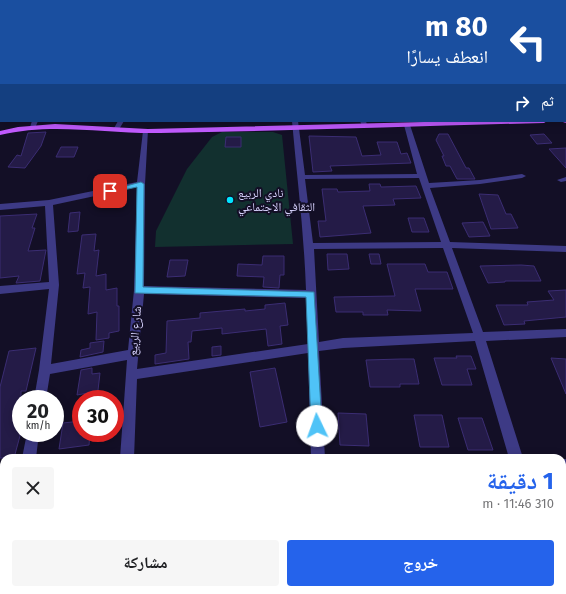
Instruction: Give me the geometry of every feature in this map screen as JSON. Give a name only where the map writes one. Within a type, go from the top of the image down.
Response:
[{"type":"main road","points":[[0,133],[34,124],[146,131],[295,124],[407,124],[472,122]]},
{"type":"street","points":[[116,130],[120,122]]},
{"type":"street","points":[[295,124],[309,246],[318,454]]},
{"type":"street","points":[[407,124],[422,176],[479,336],[515,454]]},
{"type":"street","name":"شارع الربيع","points":[[127,454],[131,375],[139,290],[141,184],[146,131]]},
{"type":"street","points":[[300,176],[422,176]]},
{"type":"street","points":[[426,186],[480,182],[522,176]]},
{"type":"street","points":[[0,207],[49,203],[141,184]]},
{"type":"street","points":[[42,390],[54,285],[49,203]]},
{"type":"street","points":[[309,246],[447,245],[566,249]]},
{"type":"street","points":[[0,290],[54,285]]},
{"type":"street","points":[[139,290],[311,294]]},
{"type":"street","points":[[131,375],[313,347],[382,340],[566,333]]},
{"type":"street","points":[[45,370],[133,354]]},
{"type":"street","points":[[30,454],[32,442]]},
{"type":"green space","name":"نادي الربيع الثقافي الاجتماعي","points":[[222,132],[273,132],[282,135],[293,244],[155,247],[156,231],[187,169],[212,137]]},
{"type":"building","points":[[46,132],[41,146],[25,168],[8,167],[17,155],[21,156],[28,133]]},
{"type":"building","points":[[439,134],[448,134],[466,168],[469,168],[475,179],[457,179],[450,166],[446,166],[442,156],[444,156],[436,140]]},
{"type":"building","points":[[544,134],[552,143],[537,144],[530,135]]},
{"type":"building","points":[[309,136],[356,137],[362,156],[381,155],[377,142],[397,142],[401,154],[407,153],[411,163],[330,166],[332,171],[313,172]]},
{"type":"building","points":[[226,137],[241,137],[241,147],[225,147]]},
{"type":"building","points":[[61,147],[78,147],[74,157],[56,157]]},
{"type":"building","points":[[566,148],[566,168],[549,149]]},
{"type":"building","points":[[369,184],[380,184],[381,187],[416,186],[421,198],[393,199],[395,205],[363,206],[371,233],[320,237],[318,221],[326,221],[322,189],[337,189],[338,192],[370,191]]},
{"type":"building","points":[[479,194],[498,195],[506,214],[511,214],[518,228],[491,229]]},
{"type":"building","points":[[80,212],[78,231],[68,232],[70,213]]},
{"type":"building","points":[[37,214],[32,228],[35,228],[28,251],[46,250],[40,281],[16,283],[19,276],[0,278],[0,216]]},
{"type":"building","points":[[408,218],[424,218],[429,232],[412,232]]},
{"type":"building","points":[[483,222],[490,236],[469,237],[462,223]]},
{"type":"building","points":[[96,234],[94,251],[99,250],[96,276],[106,274],[106,290],[117,288],[119,331],[109,333],[109,338],[96,340],[97,312],[88,314],[90,287],[83,288],[85,273],[77,274],[82,235]]},
{"type":"building","points":[[327,254],[347,254],[349,269],[328,270]]},
{"type":"building","points":[[369,254],[379,254],[381,264],[371,264]]},
{"type":"building","points":[[263,256],[284,256],[284,275],[280,275],[279,288],[263,287],[264,277],[237,276],[238,264],[262,265]]},
{"type":"building","points":[[170,260],[188,260],[185,276],[167,277]]},
{"type":"building","points":[[387,264],[425,264],[428,272],[447,272],[453,289],[415,289],[421,311],[387,310],[388,315],[363,315],[363,312],[336,312],[334,297],[395,296]]},
{"type":"building","points":[[480,266],[534,266],[541,281],[505,281],[488,283]]},
{"type":"building","points":[[566,290],[566,317],[524,321],[525,324],[504,325],[496,305],[528,305],[527,302],[554,300],[548,291]]},
{"type":"building","points":[[285,303],[288,325],[280,326],[282,344],[268,346],[266,329],[222,334],[222,328],[192,331],[191,342],[188,342],[189,359],[155,364],[155,355],[166,353],[167,321],[200,318],[200,313],[245,309],[245,311],[265,309],[265,305]]},
{"type":"building","points":[[104,341],[103,352],[80,357],[81,350],[90,348],[90,343]]},
{"type":"building","points":[[221,346],[221,355],[212,356],[212,347]]},
{"type":"building","points":[[36,348],[26,390],[12,390],[12,442],[18,442],[15,454],[0,454],[0,387],[9,351]]},
{"type":"building","points":[[456,356],[471,356],[476,369],[467,369],[472,385],[442,385],[434,358],[457,358]]},
{"type":"building","points":[[551,358],[566,359],[566,394]]},
{"type":"building","points":[[414,359],[419,384],[400,384],[400,387],[370,387],[366,360]]},
{"type":"building","points":[[92,368],[92,374],[100,373],[98,390],[78,390],[81,370]]},
{"type":"building","points":[[275,368],[287,422],[260,427],[250,372]]},
{"type":"building","points":[[338,413],[366,414],[369,446],[340,445]]},
{"type":"building","points":[[414,415],[442,415],[449,447],[420,447]]},
{"type":"building","points":[[458,418],[482,418],[493,450],[468,450]]},
{"type":"building","points":[[72,422],[72,442],[89,442],[89,445],[59,449],[60,442],[64,442],[64,423]]},
{"type":"place","name":"نادي الربيع الثقافي الاجتماعي","points":[[230,200]]},
{"type":"route","points":[[110,191],[141,184],[139,290],[311,294],[317,426]]}]
